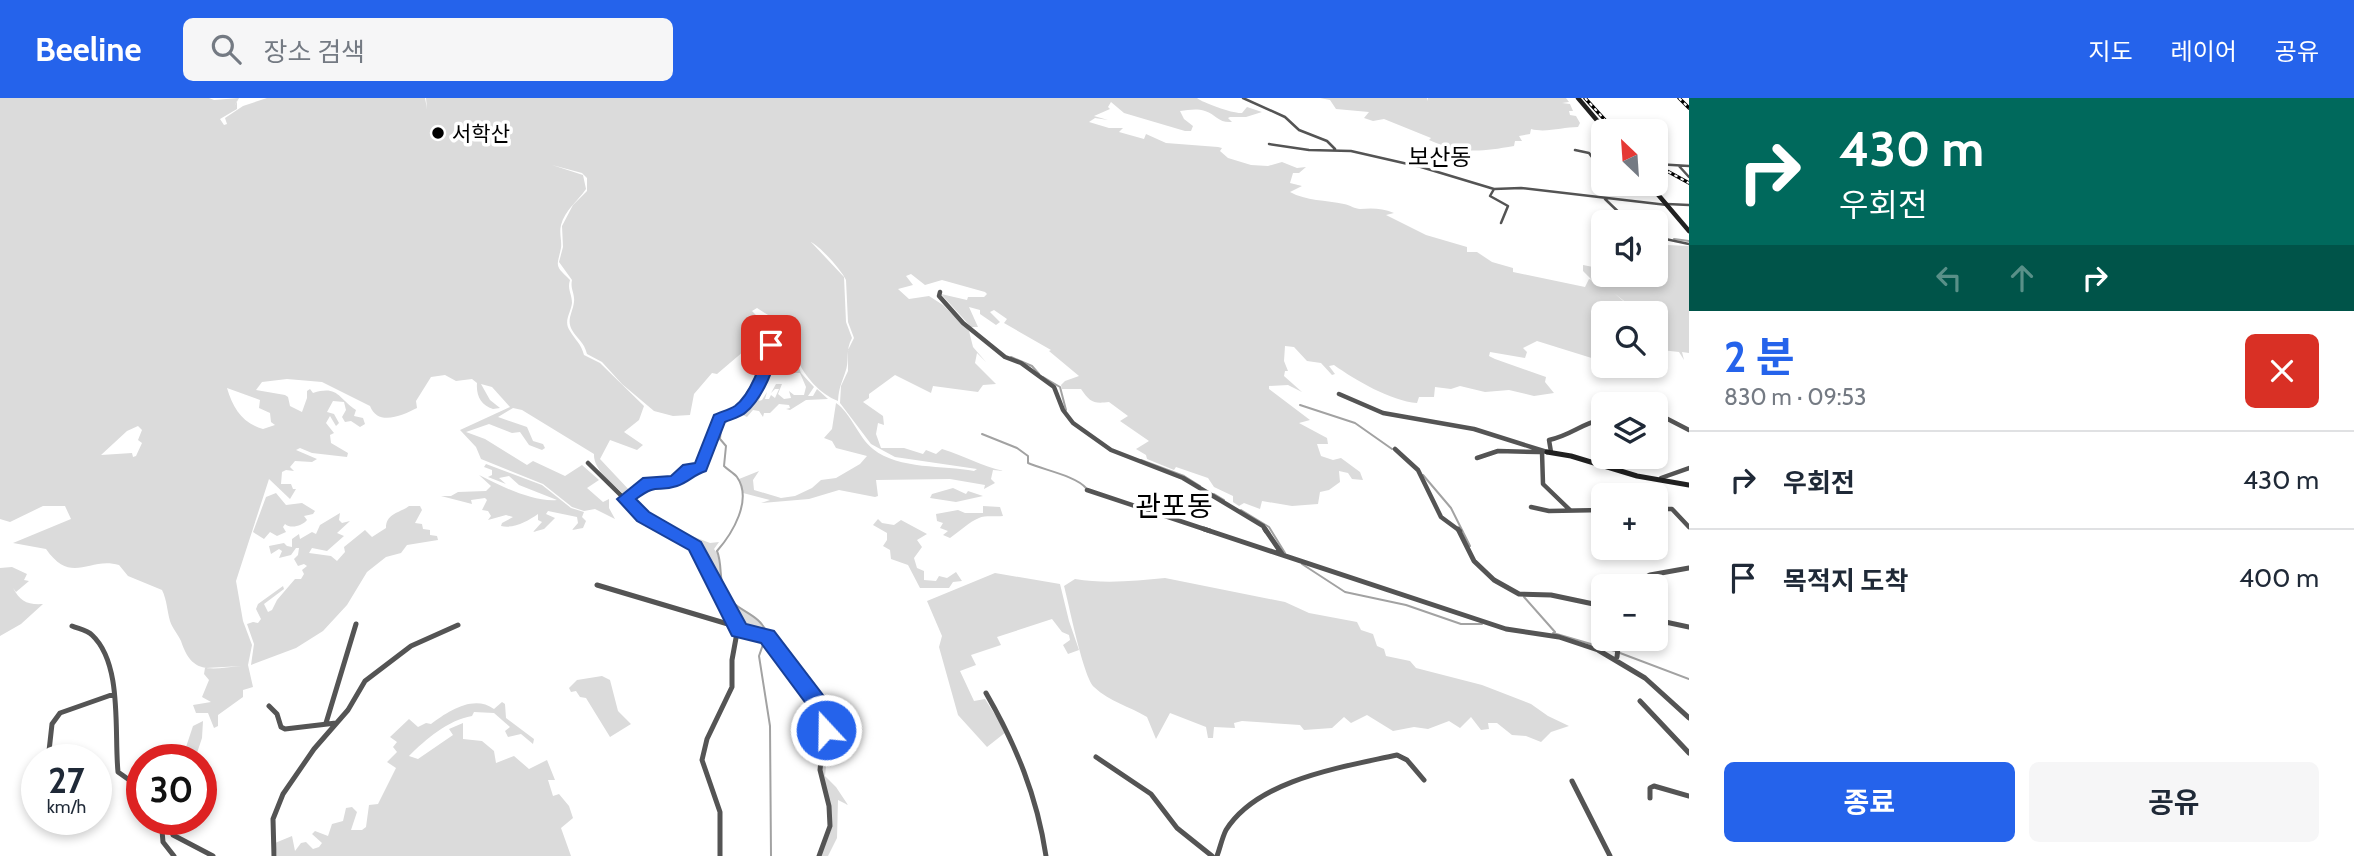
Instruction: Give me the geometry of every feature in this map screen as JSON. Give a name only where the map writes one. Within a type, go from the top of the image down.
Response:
[{"type":"street","points":[[1243,98],[1285,117],[1299,130],[1326,141],[1336,150]]},
{"type":"street","points":[[1578,98],[1596,119]]},
{"type":"street","points":[[1269,144],[1309,150],[1336,150],[1411,165],[1494,189],[1515,188],[1667,205],[1689,205]]},
{"type":"street","points":[[1575,150],[1588,153],[1591,157]]},
{"type":"street","points":[[1668,165],[1689,166]]},
{"type":"street","points":[[1678,165],[1689,177]]},
{"type":"street","points":[[1494,189],[1490,196],[1508,206],[1501,223]]},
{"type":"street","points":[[1659,196],[1689,231]]},
{"type":"street","points":[[1605,198],[1617,210]]},
{"type":"street","points":[[1668,240],[1689,244]]},
{"type":"street","points":[[940,292],[939,296],[963,323],[1005,357],[1021,363],[1054,387],[1063,410],[1073,423],[1111,450],[1183,478],[1264,526],[1282,554]]},
{"type":"street","points":[[629,496],[648,482],[673,482],[683,477],[689,469],[701,467],[719,419],[741,409],[752,395],[771,354],[771,345]]},
{"type":"street","points":[[1339,394],[1394,418],[1428,419],[1464,427],[1632,475],[1689,485]]},
{"type":"street","points":[[1668,419],[1689,430]]},
{"type":"street","points":[[1571,510],[1543,484],[1549,440],[1569,436],[1583,422],[1591,421]]},
{"type":"street","points":[[1395,449],[1418,470],[1441,517],[1460,530],[1474,561],[1494,580],[1519,594],[1551,596],[1591,604]]},
{"type":"street","points":[[1477,458],[1498,451],[1547,452]]},
{"type":"street","points":[[588,463],[629,496],[643,517],[695,546],[738,629],[732,660],[732,687],[706,738],[702,760],[720,812],[720,856]]},
{"type":"street","points":[[1661,478],[1689,468]]},
{"type":"street","points":[[1087,490],[1513,631],[1560,637],[1617,657],[1650,681],[1689,718]]},
{"type":"street","points":[[1531,507],[1549,511],[1591,510]]},
{"type":"street","points":[[1668,509],[1672,509],[1689,527]]},
{"type":"street","points":[[1654,574],[1689,568]]},
{"type":"street","points":[[597,585],[764,636],[819,705],[825,720],[820,770],[830,826],[818,856]]},
{"type":"street","points":[[1668,623],[1689,628]]},
{"type":"street","points":[[326,723],[356,624]]},
{"type":"street","points":[[274,856],[273,819],[283,794],[365,681],[411,646],[458,625]]},
{"type":"street","points":[[72,626],[86,630],[103,646],[114,694],[118,772],[126,778]]},
{"type":"street","points":[[1617,657],[1618,651]]},
{"type":"street","points":[[50,744],[52,724],[60,713],[114,694]]},
{"type":"street","points":[[986,694],[1026,768],[1039,811],[1046,856]]},
{"type":"street","points":[[1640,701],[1689,753]]},
{"type":"street","points":[[270,706],[277,714],[281,727],[285,729],[336,723]]},
{"type":"street","points":[[1096,757],[1151,794],[1177,828],[1214,856],[1242,810],[1303,777],[1397,755],[1407,761],[1424,780]]},
{"type":"street","points":[[1572,781],[1610,856]]},
{"type":"street","points":[[1650,798],[1650,788],[1654,786],[1689,796]]},
{"type":"street","points":[[162,835],[163,842],[174,856]]},
{"type":"street","points":[[173,835],[213,856]]},
{"type":"shaded area","points":[[0,98],[239,98],[237,109],[220,119],[224,125],[227,124],[225,118],[243,106],[267,98],[425,98],[427,109],[426,98],[1197,98],[1232,112],[1242,113],[1247,107],[1262,112],[1246,117],[1230,117],[1228,118],[1232,122],[1227,122],[1202,110],[1180,111],[1184,119],[1193,126],[1191,131],[1185,131],[1124,113],[1111,102],[1108,107],[1110,109],[1094,116],[1108,120],[1095,118],[1089,122],[1109,128],[1123,128],[1119,132],[1144,139],[1146,134],[1166,143],[1222,148],[1220,151],[1228,158],[1251,165],[1268,166],[1282,162],[1297,168],[1306,167],[1299,173],[1293,173],[1290,183],[1302,186],[1290,192],[1358,209],[1390,211],[1394,213],[1386,215],[1426,235],[1467,247],[1467,252],[1477,252],[1492,262],[1513,268],[1513,272],[1585,287],[1589,279],[1591,287],[1668,287],[1668,245],[1689,246],[1689,353],[1682,352],[1684,360],[1679,352],[1668,351],[1668,301],[1624,301],[1614,293],[1623,301],[1591,301],[1591,358],[1537,341],[1523,348],[1527,352],[1525,358],[1490,352],[1489,356],[1495,359],[1546,377],[1545,382],[1554,393],[1534,396],[1509,390],[1485,392],[1460,386],[1451,389],[1435,387],[1434,397],[1419,397],[1417,403],[1374,389],[1334,365],[1329,366],[1335,374],[1332,375],[1321,363],[1307,361],[1294,347],[1285,346],[1284,361],[1288,371],[1285,371],[1284,376],[1302,392],[1288,385],[1269,386],[1269,389],[1310,420],[1299,423],[1327,438],[1328,444],[1317,444],[1321,456],[1333,460],[1341,458],[1360,472],[1363,480],[1352,479],[1348,473],[1339,471],[1340,482],[1329,490],[1320,492],[1318,504],[1292,506],[1262,501],[1260,509],[1244,503],[1239,506],[1233,502],[1233,496],[1214,487],[1208,478],[1176,467],[1174,470],[1147,459],[1146,455],[1136,449],[1149,441],[1120,421],[1128,416],[1109,402],[1092,401],[1081,389],[1062,389],[1061,385],[1065,381],[1079,376],[1049,351],[1051,350],[1004,323],[1007,319],[994,310],[990,312],[1000,322],[996,325],[980,314],[980,310],[969,307],[978,327],[971,327],[941,294],[967,300],[968,297],[984,297],[987,294],[985,292],[942,280],[925,285],[911,274],[906,276],[913,285],[898,289],[909,299],[929,296],[943,305],[969,331],[973,347],[986,362],[977,353],[975,363],[996,384],[983,385],[978,392],[933,386],[931,393],[895,375],[869,394],[869,398],[863,402],[883,416],[884,425],[878,423],[876,434],[881,448],[904,448],[923,454],[926,450],[936,454],[942,449],[1004,471],[993,470],[991,479],[995,483],[984,489],[985,485],[950,479],[876,480],[878,496],[875,497],[839,490],[809,499],[761,503],[770,500],[743,493],[739,479],[759,471],[753,480],[754,490],[781,498],[795,496],[821,480],[836,478],[860,464],[867,456],[836,448],[832,441],[824,438],[832,429],[836,403],[868,444],[884,456],[922,466],[974,471],[977,469],[895,457],[871,444],[840,403],[841,386],[848,371],[848,352],[846,369],[840,389],[838,401],[819,389],[797,359],[790,357],[797,343],[793,322],[771,327],[773,318],[757,308],[752,311],[758,317],[756,339],[759,349],[751,345],[717,374],[712,373],[694,394],[690,415],[673,416],[654,411],[622,384],[602,362],[587,354],[570,326],[574,299],[572,280],[559,262],[563,247],[562,226],[573,205],[587,191],[587,178],[582,173],[552,165],[583,175],[586,189],[572,206],[565,215],[560,228],[558,266],[570,280],[572,300],[568,327],[584,355],[600,363],[644,406],[639,420],[624,432],[643,445],[637,450],[610,440],[600,459],[631,492],[627,497],[606,477],[597,466],[594,454],[522,410],[513,408],[498,417],[527,427],[533,441],[543,444],[545,448],[542,450],[529,445],[520,432],[512,433],[489,424],[466,432],[485,439],[527,465],[533,461],[565,476],[582,465],[599,480],[587,488],[603,502],[609,499],[609,508],[615,519],[595,509],[584,511],[572,507],[543,484],[481,459],[476,447],[460,430],[510,407],[492,387],[481,384],[490,400],[500,408],[493,409],[485,405],[478,396],[477,383],[472,379],[456,381],[445,375],[431,377],[416,401],[417,408],[391,418],[379,416],[370,406],[322,382],[287,379],[262,382],[256,390],[285,395],[290,406],[302,412],[307,391],[310,389],[313,393],[333,392],[356,410],[354,416],[363,418],[365,424],[360,427],[351,421],[345,422],[342,417],[346,410],[344,402],[333,401],[327,412],[334,414],[339,423],[336,426],[330,416],[326,423],[334,433],[330,435],[331,443],[348,453],[347,457],[312,453],[300,448],[296,450],[317,459],[312,462],[295,461],[290,467],[294,471],[282,472],[281,484],[291,484],[293,489],[296,489],[290,499],[269,479],[236,581],[243,621],[252,645],[248,665],[253,687],[243,690],[243,697],[218,715],[218,726],[214,728],[208,713],[196,713],[193,705],[211,702],[202,697],[209,680],[204,674],[207,668],[196,665],[185,652],[171,624],[162,590],[128,576],[119,565],[108,563],[73,568],[55,560],[46,549],[13,543],[71,519],[65,506],[43,506],[10,522],[0,519]],"holes":[[[811,242],[831,260],[844,277]],[[844,277],[848,322],[854,338],[848,349],[852,338],[846,322]],[[227,388],[260,400],[259,408],[270,413],[271,422],[275,425],[263,429],[249,423],[235,408]],[[138,426],[142,430],[138,440],[142,443],[136,456],[133,457],[132,453],[101,455],[127,431]]]},
{"type":"shaded area","points":[[1320,98],[1427,98],[1427,101],[1428,98],[1566,98],[1569,102],[1562,103],[1570,104],[1573,111],[1569,111],[1570,115],[1576,116],[1580,123],[1578,127],[1531,129],[1530,134],[1519,136],[1522,141],[1515,141],[1514,146],[1461,150],[1441,145],[1429,140],[1431,138],[1384,119],[1373,121],[1364,118],[1369,112],[1336,109],[1330,100]]},
{"type":"shaded area","points":[[1583,265],[1591,267],[1591,279],[1583,271]]},
{"type":"shaded area","points":[[789,357],[796,360],[801,373],[814,387],[808,396],[813,396],[817,389],[828,399],[806,400],[790,410],[786,409],[790,408],[789,405],[779,404],[770,413],[764,413],[763,417],[759,411],[753,410],[747,417],[739,413],[743,408],[748,411],[752,407],[764,383],[759,401],[767,392],[765,399],[769,399],[771,395],[775,398],[779,389],[771,393],[776,384],[782,384],[778,394],[784,399],[791,398],[789,391],[794,395],[804,395],[806,387],[800,373],[794,373],[797,369],[795,363],[792,367]]},
{"type":"shaded area","points":[[486,464],[542,485],[571,508],[584,512],[582,517],[586,521],[583,528],[572,530],[578,523],[577,517],[548,511],[546,514],[555,518],[544,529],[533,532],[542,522],[538,520],[538,514],[516,525],[501,526],[513,517],[506,515],[488,520],[491,516],[488,511],[482,510],[487,500],[485,498],[471,500],[472,504],[441,496],[486,491],[491,486],[479,475],[527,496],[557,500],[519,485],[509,476],[499,478],[506,484],[488,477],[492,475],[492,470],[484,467]]},
{"type":"shaded area","points":[[953,488],[966,494],[968,491],[983,496],[956,502],[930,498],[932,494]]},
{"type":"shaded area","points":[[276,493],[286,505],[302,503],[315,511],[304,516],[307,520],[302,524],[293,527],[285,524],[283,527],[286,532],[277,536],[270,532],[264,539],[253,532],[266,497]]},
{"type":"shaded area","points":[[409,506],[420,506],[422,510],[415,523],[422,524],[423,529],[430,530],[430,535],[437,536],[438,540],[407,545],[401,553],[386,557],[367,572],[347,605],[323,631],[296,648],[251,665],[254,644],[247,624],[258,623],[261,619],[256,609],[258,604],[283,586],[284,589],[264,604],[268,612],[272,610],[295,579],[301,579],[304,574],[302,570],[307,566],[298,566],[294,559],[299,548],[291,555],[279,558],[282,551],[279,549],[271,554],[269,546],[284,543],[292,547],[292,539],[299,534],[300,539],[312,532],[316,534],[320,525],[340,513],[339,520],[342,523],[350,521],[337,533],[344,536],[327,551],[312,548],[309,553],[331,556],[337,561],[345,552],[344,547],[365,530],[372,537],[386,528],[391,516]]},
{"type":"shaded area","points":[[983,506],[1000,507],[1003,516],[982,517],[950,538],[943,535],[948,531],[940,528],[943,523],[937,521],[936,514],[958,510],[965,513],[983,513]]},
{"type":"shaded area","points":[[878,519],[882,523],[894,525],[901,520],[927,534],[917,540],[922,547],[914,558],[917,568],[924,571],[924,580],[936,581],[939,576],[947,578],[956,572],[962,581],[953,582],[949,588],[920,588],[908,565],[891,559],[890,550],[883,546],[887,533],[873,525]]},
{"type":"shaded area","points":[[689,535],[710,543],[719,542],[714,549],[727,597],[756,617],[766,635],[740,627],[697,547],[686,538]]},
{"type":"shaded area","points":[[12,567],[27,574],[24,580],[29,581],[16,592],[13,588],[18,596],[28,603],[43,604],[21,624],[0,636],[0,568]]},
{"type":"shaded area","points":[[995,573],[1060,584],[1079,650],[1068,654],[1063,645],[1070,640],[1069,635],[1062,632],[1052,619],[997,637],[1001,645],[971,655],[976,665],[960,671],[974,701],[985,699],[1006,732],[987,747],[958,715],[939,647],[942,636],[927,601]]},
{"type":"shaded area","points":[[1165,578],[1285,602],[1309,613],[1357,622],[1361,630],[1373,634],[1377,646],[1384,649],[1386,656],[1410,661],[1416,668],[1482,685],[1531,704],[1569,726],[1551,732],[1541,742],[1526,736],[1512,735],[1497,723],[1488,723],[1489,729],[1481,730],[1471,717],[1460,728],[1449,721],[1428,729],[1414,727],[1393,731],[1367,715],[1351,723],[1344,717],[1332,728],[1304,730],[1300,725],[1242,721],[1234,723],[1235,728],[1214,727],[1213,738],[1208,738],[1206,727],[1170,713],[1156,739],[1147,717],[1094,687],[1081,655],[1064,586],[1075,579],[1109,582]]},
{"type":"shaded area","points":[[602,676],[610,680],[618,711],[631,724],[610,737],[586,698],[580,697],[576,691],[571,692],[569,688],[577,680]]},
{"type":"shaded area","points":[[502,702],[505,704],[506,718],[534,739],[533,744],[521,734],[508,737],[505,731],[510,727],[494,713],[474,712],[472,716],[438,731],[409,756],[418,759],[453,735],[449,729],[463,723],[463,739],[482,741],[494,751],[496,763],[514,756],[529,769],[547,760],[555,780],[548,780],[553,796],[559,794],[569,806],[573,818],[561,828],[571,856],[277,856],[275,843],[292,836],[295,851],[301,843],[306,842],[313,849],[319,847],[322,843],[312,834],[315,831],[328,836],[332,824],[343,821],[346,808],[352,807],[357,812],[351,830],[362,830],[366,827],[369,805],[378,804],[396,768],[387,762],[397,752],[393,747],[397,742],[390,737],[409,719],[418,727],[431,724],[461,706],[478,703],[494,709]]},
{"type":"shaded area","points":[[839,714],[831,718],[825,776],[848,805],[838,800],[837,838],[828,856],[821,856],[831,830],[821,768],[827,731],[826,716]]},
{"type":"shaded area","points":[[203,721],[200,744],[187,744],[193,726]]},
{"type":"waterway","points":[[1674,239],[1689,241]]},
{"type":"waterway","points":[[738,408],[758,374],[760,350]]},
{"type":"waterway","points":[[1011,357],[1032,366],[1039,374]]},
{"type":"waterway","points":[[1043,377],[1060,387],[1066,410]]},
{"type":"waterway","points":[[1300,405],[1355,423],[1392,449]]},
{"type":"waterway","points":[[721,426],[720,439],[726,446],[724,466],[737,477],[743,496],[739,516],[729,536],[717,551],[722,585],[731,601],[759,621],[767,633],[759,656],[770,726],[771,856]]},
{"type":"waterway","points":[[982,434],[1017,448],[1028,456],[1028,463],[1067,477],[1086,488]]},
{"type":"waterway","points":[[1141,460],[1184,476],[1200,486]]},
{"type":"waterway","points":[[1423,475],[1451,508],[1470,546]]},
{"type":"waterway","points":[[1214,494],[1224,500]]},
{"type":"waterway","points":[[1241,510],[1269,527],[1285,553]]},
{"type":"waterway","points":[[1302,564],[1345,592],[1406,605],[1461,624],[1482,624]]},
{"type":"waterway","points":[[1524,597],[1555,632]]},
{"type":"waterway","points":[[1553,633],[1591,644]]},
{"type":"waterway","points":[[1620,653],[1689,679]]},
{"type":"railway","points":[[1585,98],[1604,119]]},
{"type":"railway","points":[[1679,98],[1689,108]]},
{"type":"railway","points":[[1668,172],[1689,183]]},
{"type":"place","name":"서학산","points":[[438,133]]},
{"type":"district","name":"보산동","points":[[1440,157]]},
{"type":"district","name":"관포동","points":[[1174,506]]},
{"type":"route","points":[[771,345],[771,354],[749,400],[741,409],[729,412],[717,422],[701,467],[689,469],[681,479],[673,482],[648,482],[625,499],[643,517],[695,546],[737,622],[738,630],[767,637],[819,705],[826,730]]}]
